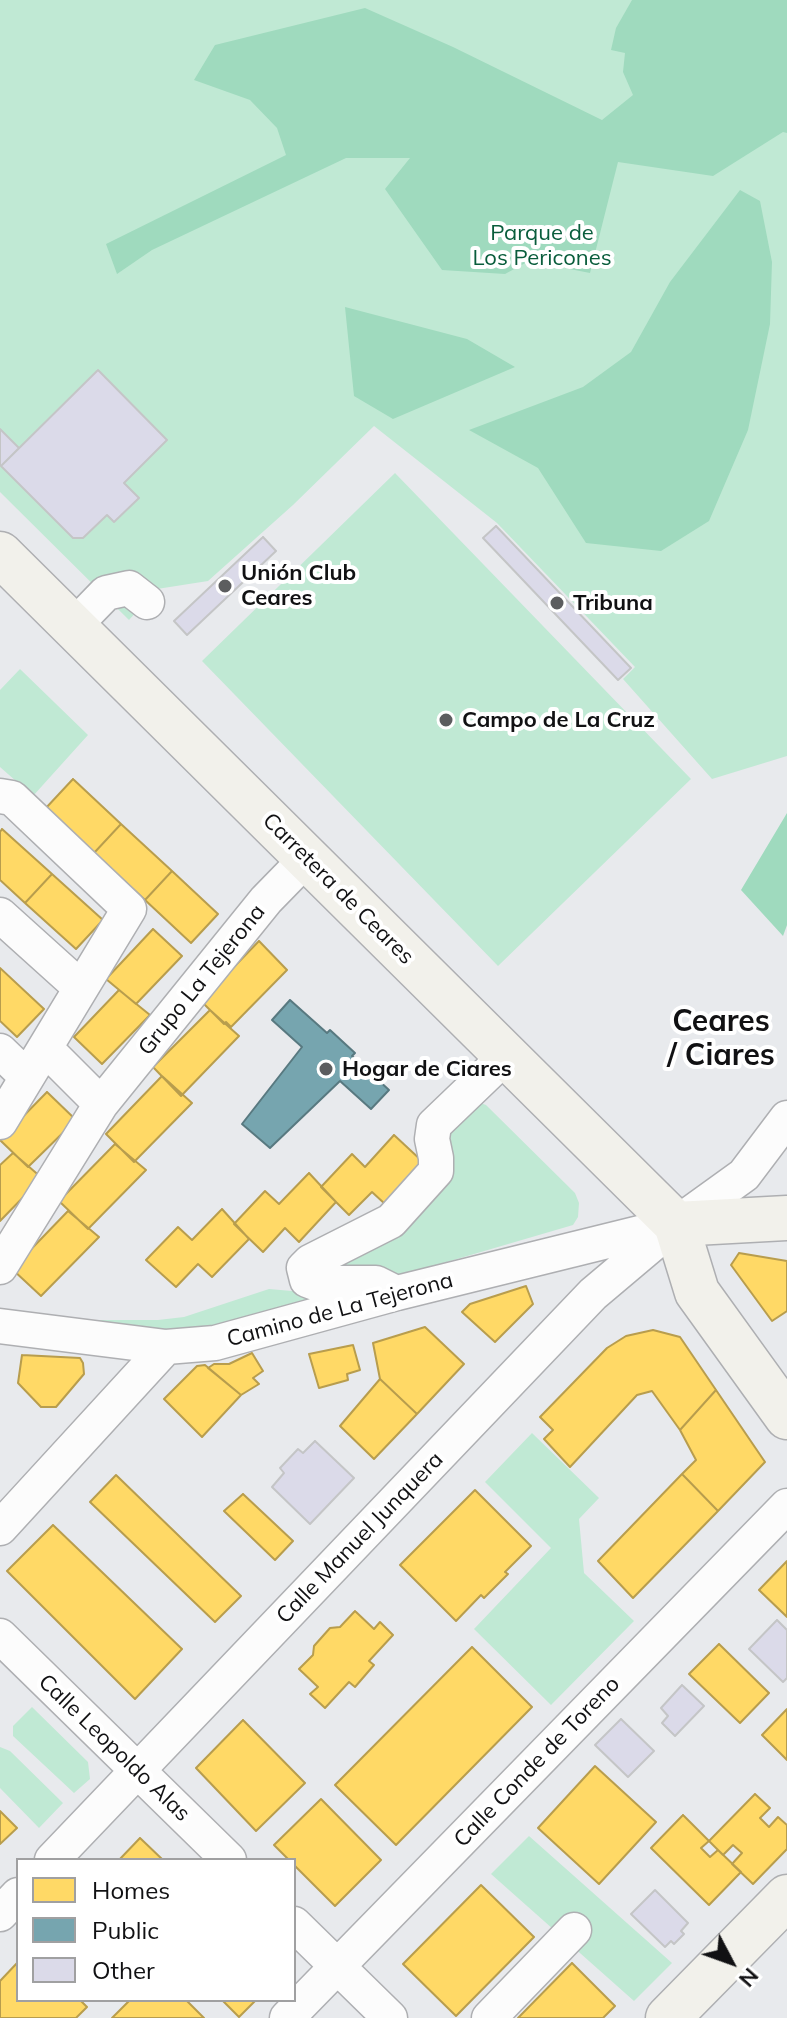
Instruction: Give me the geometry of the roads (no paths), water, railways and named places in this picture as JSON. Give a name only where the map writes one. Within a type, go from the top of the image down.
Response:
[{"type":"main road","name":"Carretera de Ceares","points":[[0,554],[676,1224]]},
{"type":"main road","points":[[787,1218],[676,1224],[697,1292],[787,1417]]},
{"type":"main road","points":[[668,2018],[787,1897]]},
{"type":"street","points":[[73,627],[106,593],[129,588],[147,602]]},
{"type":"street","points":[[0,796],[12,798],[129,909],[0,1122]]},
{"type":"street","name":"Grupo La Tejerona","points":[[0,1267],[101,1104],[266,900],[306,859]]},
{"type":"street","points":[[0,915],[81,988]]},
{"type":"street","points":[[45,1048],[101,1104]]},
{"type":"street","points":[[0,1051],[27,1077]]},
{"type":"street","points":[[397,1293],[376,1283],[315,1283],[307,1280],[304,1268],[310,1262],[391,1221],[436,1171],[432,1139],[434,1125],[506,1056]]},
{"type":"street","name":"Calle Manuel Junquera","points":[[54,1858],[593,1294],[676,1224],[744,1175],[787,1118]]},
{"type":"street","name":"Camino de La Tejerona","points":[[0,1326],[166,1347],[215,1343],[397,1293],[676,1224]]},
{"type":"street","points":[[0,1528],[166,1347]]},
{"type":"street","name":"Calle Conde de Toreno","points":[[287,2018],[787,1506]]},
{"type":"street","name":"Calle Leopoldo Alas","points":[[0,1636],[227,1858]]},
{"type":"street","points":[[0,1914],[16,1897]]},
{"type":"street","points":[[296,1926],[390,2018]]},
{"type":"street","points":[[489,2018],[574,1930]]},
{"type":"place","name":"Unión Club Ceares","points":[[225,586]]},
{"type":"place","name":"Tribuna","points":[[557,603]]},
{"type":"place","name":"Campo de La Cruz","points":[[446,720]]},
{"type":"place","name":"Hogar de Ciares","points":[[326,1069]]},
{"type":"district","name":"Ceares / Ciares","points":[[721,1039]]},
{"type":"park label","name":"Parque de Los Pericones","points":[[542,246]]}]
